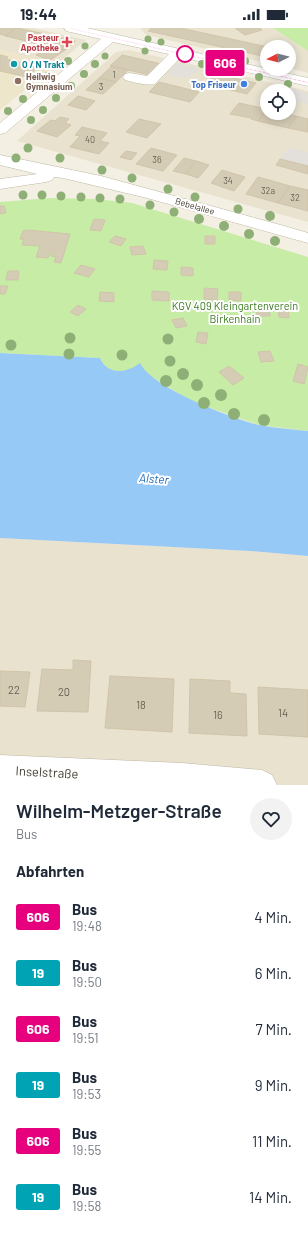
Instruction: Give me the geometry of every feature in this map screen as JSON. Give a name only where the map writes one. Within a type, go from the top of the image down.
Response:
[{"type":"street","points":[[70,28],[121,35],[179,52],[308,82]]},
{"type":"street","points":[[0,130],[121,35]]},
{"type":"street","points":[[130,77],[150,81],[179,52]]},
{"type":"street","name":"Bebelallee","points":[[0,149],[11,150],[67,166],[81,176]]},
{"type":"street","name":"Bebelallee","points":[[0,160],[33,169],[81,176],[149,193],[308,238]]},
{"type":"street","points":[[0,184],[27,179],[81,176]]},
{"type":"street","name":"Inselstraße","points":[[0,770],[182,778],[262,785]]},
{"type":"shaded area","points":[[0,28],[33,28],[86,40],[57,64],[0,50]]},
{"type":"shaded area","points":[[140,28],[273,28],[291,40],[260,40],[260,61],[146,35]]},
{"type":"shaded area","points":[[296,43],[308,51],[308,73],[296,70]]},
{"type":"shaded area","name":"Heilwig Gymnasium","points":[[0,50],[57,64],[0,110]]},
{"type":"shaded area","points":[[129,50],[277,84],[260,84],[260,120],[296,120],[296,88],[308,91],[308,222],[17,141],[116,52]]},
{"type":"shaded area","points":[[178,62],[200,69],[186,78],[167,75]]},
{"type":"shaded area","points":[[296,90],[308,93],[307,104],[296,102]]},
{"type":"shaded area","points":[[289,148],[308,152],[308,166],[280,159]]},
{"type":"shaded area","points":[[0,538],[250,551],[308,556],[308,785],[0,785]]},
{"type":"green space","points":[[273,28],[308,28],[308,51],[296,43],[296,40],[291,40]]},
{"type":"green space","name":"KGV 409 Kleingartenverein Birkenhain","points":[[49,198],[96,199],[132,203],[308,257],[308,431],[259,425],[193,402],[150,376],[143,369],[124,371],[113,370],[108,368],[100,358],[0,353],[0,202]]},
{"type":"water","name":"Alster","points":[[0,353],[100,358],[103,364],[108,368],[118,371],[124,371],[140,363],[147,373],[160,382],[176,392],[212,409],[259,425],[308,431],[308,556],[250,551],[0,538]]},
{"type":"building","points":[[0,28],[16,28],[6,36],[0,34]]},
{"type":"building","points":[[16,28],[45,34],[34,43],[6,36]]},
{"type":"building","points":[[151,28],[180,28],[260,45],[260,55],[148,31]]},
{"type":"building","points":[[235,28],[260,28],[262,30],[245,35]]},
{"type":"building","points":[[45,34],[75,41],[65,50],[34,43]]},
{"type":"building","points":[[48,46],[65,50],[52,59],[47,59],[36,55]]},
{"type":"building","name":"O / N Trakt","points":[[0,55],[8,57],[6,59],[38,67],[27,77],[0,71]]},
{"type":"building","points":[[122,55],[166,65],[155,76],[110,66]]},
{"type":"building","points":[[112,66],[128,70],[116,82],[99,78]]},
{"type":"building","points":[[215,74],[256,83],[247,94],[206,84]]},
{"type":"building","points":[[99,78],[116,82],[103,94],[86,90]]},
{"type":"building","points":[[159,82],[199,92],[190,102],[149,92]]},
{"type":"building","points":[[78,96],[95,101],[86,110],[68,105]]},
{"type":"building","points":[[239,103],[260,108],[260,119],[258,121],[251,119],[252,118],[230,114]]},
{"type":"building","points":[[296,116],[308,119],[308,132],[288,128],[293,120],[296,120]]},
{"type":"building","points":[[60,117],[69,119],[65,123],[71,125],[57,137],[37,131],[51,120],[55,121]]},
{"type":"building","points":[[139,119],[161,124],[147,138],[126,132]]},
{"type":"building","points":[[260,119],[260,120],[293,120],[288,128],[258,121]]},
{"type":"building","points":[[82,127],[107,133],[100,141],[109,143],[99,154],[70,147],[80,136],[75,135]]},
{"type":"building","points":[[151,148],[177,155],[163,171],[136,164]]},
{"type":"building","points":[[126,151],[137,153],[131,160],[120,157]]},
{"type":"building","points":[[184,158],[196,161],[186,174],[173,171]]},
{"type":"building","points":[[280,159],[308,166],[308,174],[276,165]]},
{"type":"building","points":[[196,161],[209,165],[198,178],[186,174]]},
{"type":"building","points":[[222,170],[245,177],[234,191],[211,183]]},
{"type":"building","points":[[258,177],[290,186],[278,203],[246,194]]},
{"type":"building","points":[[290,186],[308,190],[308,211],[278,203]]},
{"type":"building","points":[[0,206],[4,206],[6,213],[0,214]]},
{"type":"building","points":[[94,219],[105,220],[101,231],[90,230]]},
{"type":"building","points":[[27,230],[70,234],[61,263],[54,262],[56,257],[51,256],[52,253],[50,253],[48,258],[36,257],[40,246],[22,245],[24,239],[20,239],[23,231]]},
{"type":"building","points":[[115,236],[126,239],[121,246],[109,242]]},
{"type":"building","points":[[205,236],[215,236],[215,244],[205,244]]},
{"type":"building","points":[[143,246],[146,254],[132,255],[130,247]]},
{"type":"building","points":[[154,260],[168,261],[167,270],[153,269]]},
{"type":"building","points":[[81,265],[95,269],[89,277],[74,273]]},
{"type":"building","points":[[181,267],[193,268],[193,276],[181,275]]},
{"type":"building","points":[[8,271],[19,271],[18,280],[6,280]]},
{"type":"building","points":[[0,286],[8,286],[5,294],[0,294]]},
{"type":"building","points":[[204,288],[218,289],[217,300],[204,299]]},
{"type":"building","points":[[152,291],[169,292],[169,301],[152,300]]},
{"type":"building","points":[[100,292],[114,293],[114,302],[99,301]]},
{"type":"building","points":[[229,292],[241,292],[241,301],[229,300]]},
{"type":"building","points":[[256,303],[269,304],[270,316],[257,316]]},
{"type":"building","points":[[78,305],[86,309],[78,316],[70,312]]},
{"type":"building","points":[[278,307],[288,307],[289,318],[279,317]]},
{"type":"building","points":[[183,318],[187,326],[176,328],[172,320]]},
{"type":"building","points":[[198,332],[208,333],[206,344],[196,342]]},
{"type":"building","points":[[270,351],[274,361],[261,362],[258,352]]},
{"type":"building","points":[[298,364],[308,367],[304,384],[293,381]]},
{"type":"building","points":[[229,366],[244,378],[233,385],[219,372]]},
{"type":"building","points":[[73,660],[91,661],[88,712],[37,711],[42,669],[73,670]]},
{"type":"building","points":[[0,671],[30,672],[25,707],[0,706]]},
{"type":"building","points":[[110,676],[174,679],[172,732],[105,728]]},
{"type":"building","points":[[190,679],[230,681],[230,693],[246,694],[247,736],[189,733]]},
{"type":"building","points":[[258,687],[308,690],[308,737],[259,734]]},
{"type":"bus line","name":"606","points":[[70,28],[308,82]]},
{"type":"place","name":"Pasteur Apotheke","points":[[67,42]]},
{"type":"place","name":"O / N Trakt","points":[[14,64]]},
{"type":"place","name":"Heilwig Gymnasium","points":[[18,81]]},
{"type":"place","name":"Top Friseur","points":[[244,84]]}]
